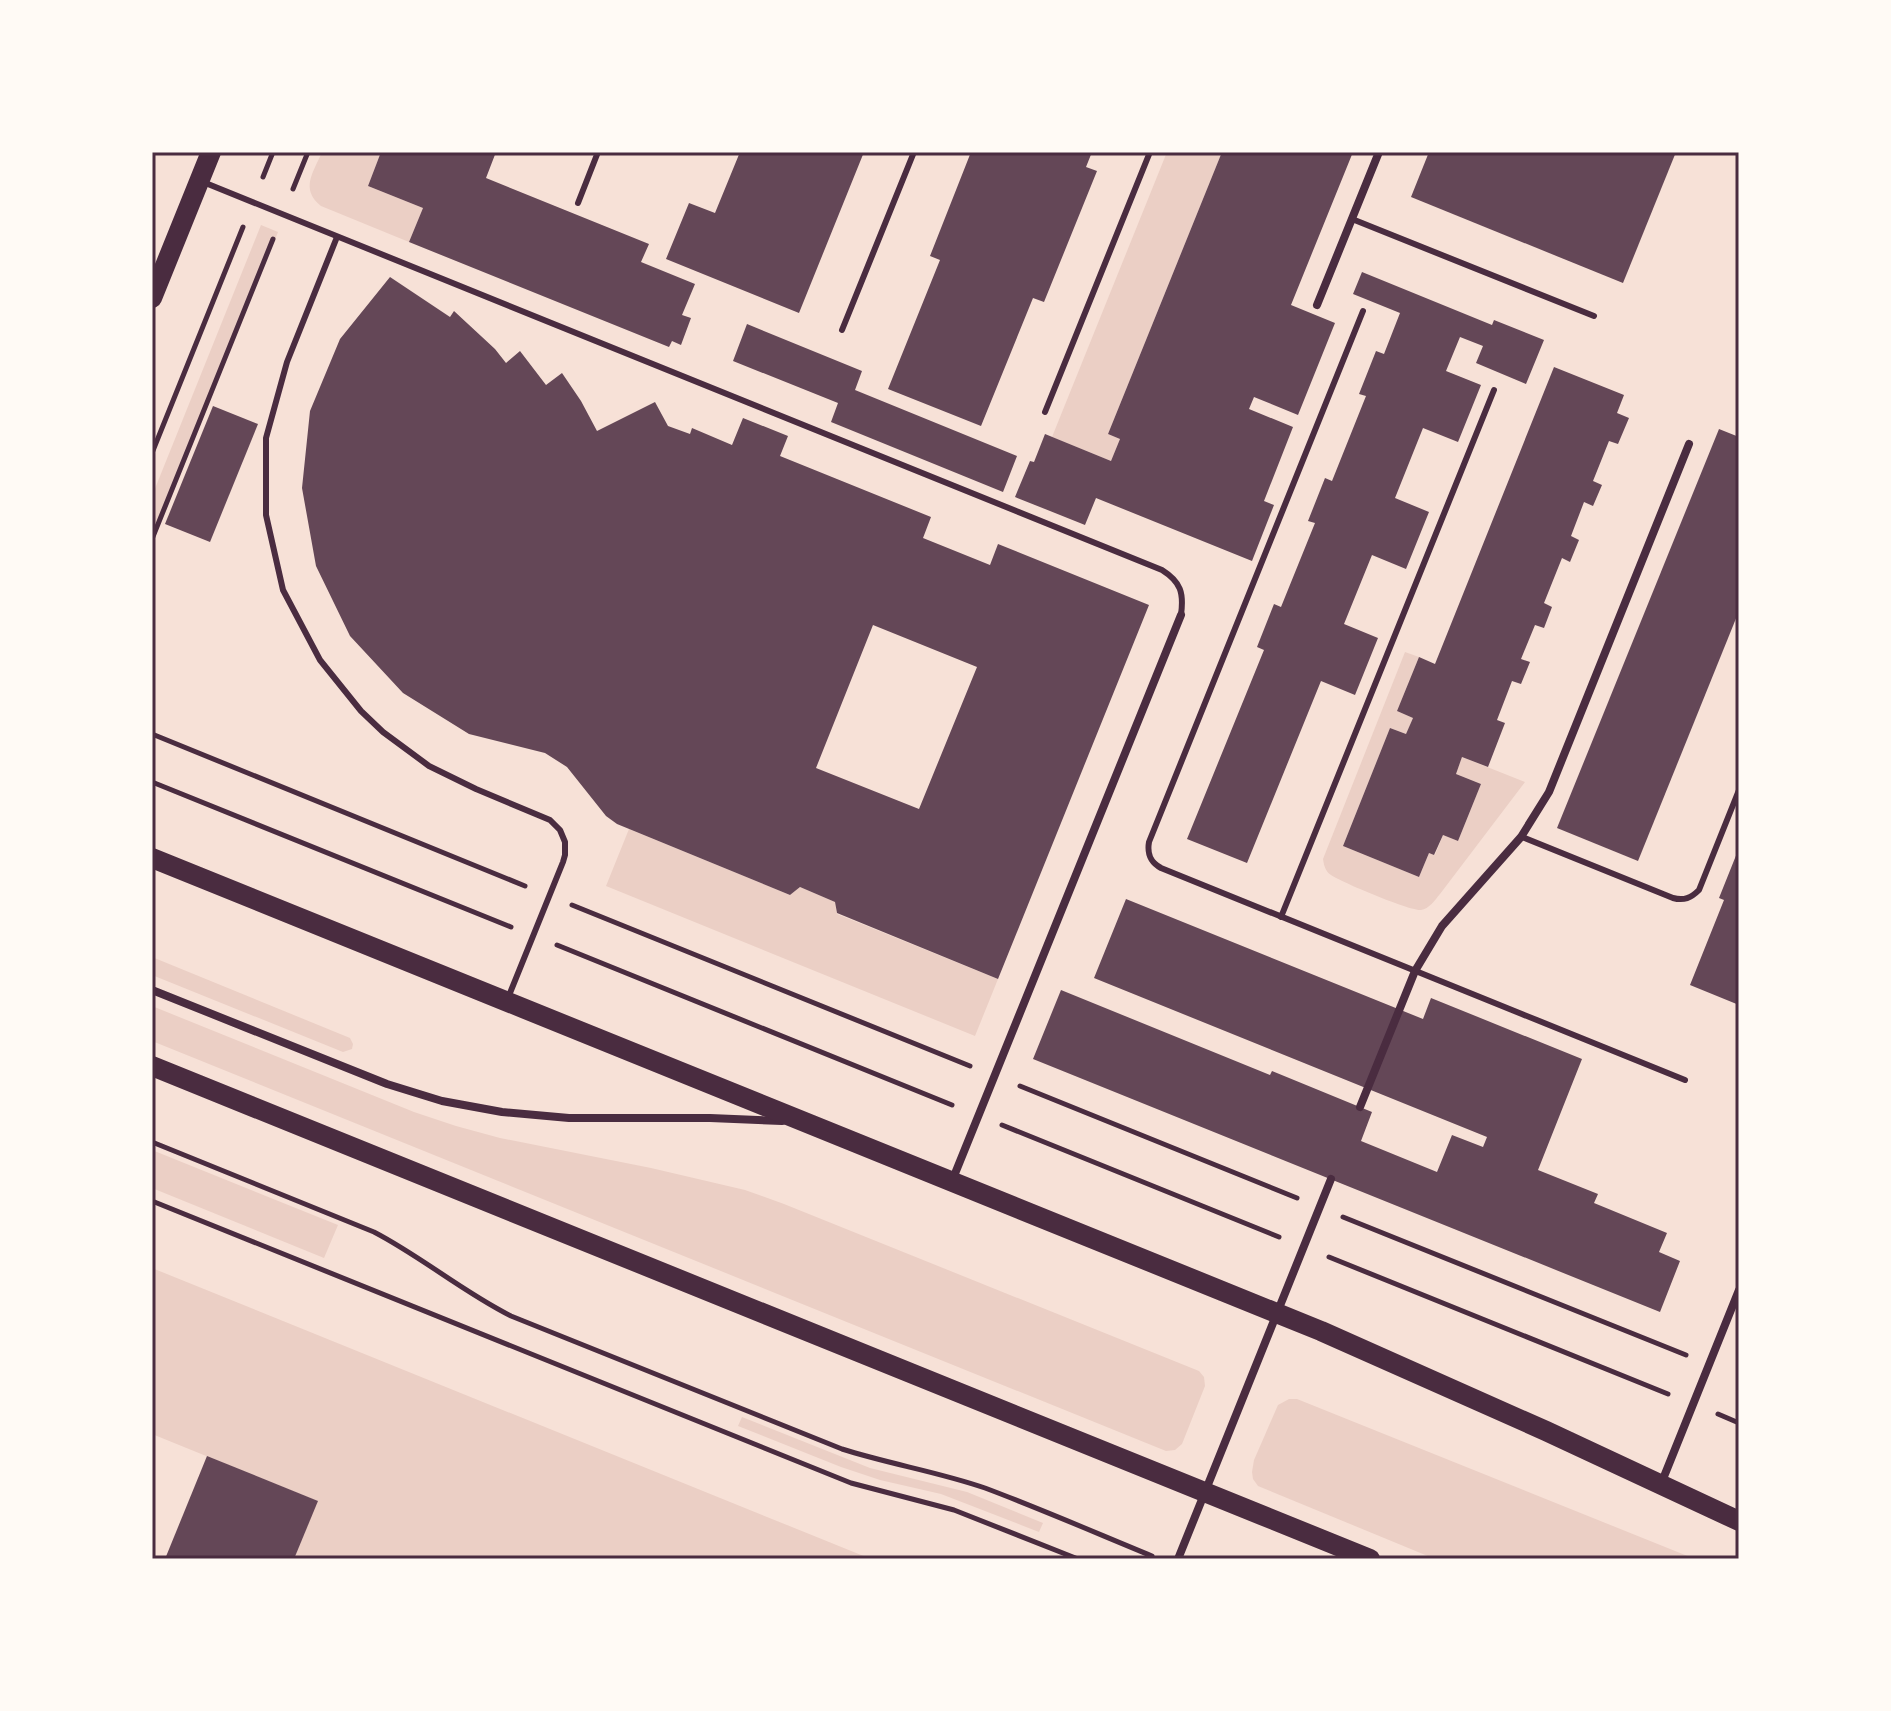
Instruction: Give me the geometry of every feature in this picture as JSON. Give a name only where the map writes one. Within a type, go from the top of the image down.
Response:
[{"type":"main road","points":[[152,298],[211,152]]},
{"type":"main road","points":[[152,858],[1277,1313],[1426,1377],[1739,1521]]},
{"type":"main road","points":[[152,1066],[1370,1559]]},
{"type":"street","points":[[1317,305],[1379,152]]},
{"type":"street","points":[[1360,1107],[1415,971],[1442,926],[1522,837],[1549,792],[1689,444]]},
{"type":"street","points":[[952,1182],[1181,615]]},
{"type":"street","points":[[152,990],[374,1080],[442,1101],[546,1116],[775,1120],[826,1131]]},
{"type":"street","points":[[1178,1559],[1331,1179]]},
{"type":"street","points":[[1660,1485],[1739,1290]]},
{"type":"lane","points":[[578,203],[598,152]]},
{"type":"lane","points":[[842,330],[914,152]]},
{"type":"lane","points":[[1045,412],[1150,152]]},
{"type":"lane","points":[[199,181],[1162,570],[1173,577],[1180,588],[1183,601],[1181,615]]},
{"type":"lane","points":[[1352,219],[1594,316]]},
{"type":"lane","points":[[337,237],[287,362],[266,438],[266,515],[283,590],[320,660],[354,703],[383,732],[429,766],[544,817],[560,830],[565,842],[565,855],[507,1002]]},
{"type":"lane","points":[[1363,311],[1149,842],[1149,858],[1161,868],[1685,1080]]},
{"type":"lane","points":[[1281,917],[1494,390]]},
{"type":"lane","points":[[1522,837],[1673,898],[1685,899],[1699,890],[1739,790]]},
{"type":"path","points":[[152,453],[273,152]]},
{"type":"path","points":[[152,539],[308,152]]},
{"type":"path","points":[[152,734],[1709,1365]]},
{"type":"path","points":[[152,782],[1739,1423]]},
{"type":"path","points":[[152,1142],[374,1232],[511,1316],[842,1449],[986,1489],[1160,1559]]},
{"type":"path","points":[[152,1201],[851,1483],[954,1510],[1078,1559]]},
{"type":"shaded area","points":[[322,152],[381,152],[368,186],[423,208],[409,242],[321,206],[315,200],[310,180]]},
{"type":"shaded area","points":[[1167,152],[1222,152],[1108,434],[1120,439],[1111,461],[1052,437]]},
{"type":"shaded area","points":[[261,225],[278,232],[152,545],[152,496]]},
{"type":"shaded area","points":[[1405,652],[1419,657],[1397,711],[1413,718],[1406,734],[1390,728],[1343,846],[1419,877],[1429,853],[1435,855],[1443,835],[1458,841],[1481,784],[1456,774],[1462,757],[1525,782],[1436,899],[1421,910],[1337,879],[1327,872],[1323,859]]},
{"type":"shaded area","points":[[629,829],[790,895],[800,887],[835,902],[837,914],[998,979],[975,1036],[606,886]]},
{"type":"shaded area","points":[[152,957],[350,1038],[352,1049],[343,1052],[152,975]]},
{"type":"shaded area","points":[[152,1006],[456,1126],[745,1190],[784,1204],[1199,1371],[1204,1377],[1205,1386],[1182,1444],[1175,1450],[1166,1451],[152,1041]]},
{"type":"shaded area","points":[[152,1150],[338,1225],[324,1258],[152,1188]]},
{"type":"shaded area","points":[[152,1268],[871,1559],[294,1559],[317,1501],[152,1434]]},
{"type":"shaded area","points":[[1289,1399],[1297,1399],[1695,1559],[1435,1559],[1258,1486],[1253,1479],[1254,1460],[1278,1405]]},
{"type":"shaded area","points":[[742,1417],[870,1468],[967,1492],[1043,1523],[1039,1532],[941,1494],[841,1467],[738,1426]]},
{"type":"building","points":[[381,152],[496,152],[486,178],[649,244],[641,262],[695,284],[682,315],[691,318],[681,345],[672,341],[669,347],[409,242],[423,208],[368,186]]},
{"type":"building","points":[[740,152],[864,152],[799,313],[666,259],[689,203],[715,213]]},
{"type":"building","points":[[971,152],[1092,152],[1086,167],[1097,171],[1044,302],[1033,298],[981,426],[888,389],[940,260],[930,256]]},
{"type":"building","points":[[1222,152],[1353,152],[1291,305],[1335,323],[1298,415],[1254,397],[1249,409],[1293,427],[1264,501],[1274,505],[1252,561],[1096,498],[1085,525],[1015,497],[1045,434],[1111,461],[1120,439],[1108,434]]},
{"type":"building","points":[[1429,152],[1676,152],[1623,283],[1411,197]]},
{"type":"building","points":[[1362,272],[1492,325],[1494,320],[1544,340],[1526,384],[1476,363],[1483,346],[1460,337],[1446,371],[1481,385],[1458,442],[1423,428],[1395,498],[1429,512],[1406,569],[1372,555],[1344,624],[1378,638],[1355,695],[1321,681],[1247,863],[1187,839],[1264,650],[1257,647],[1274,604],[1281,607],[1315,523],[1308,521],[1325,478],[1332,481],[1366,396],[1359,394],[1376,351],[1384,354],[1400,313],[1353,294]]},
{"type":"building","points":[[390,277],[450,317],[454,311],[506,363],[520,351],[546,385],[562,373],[597,431],[655,402],[668,426],[690,434],[692,428],[732,445],[743,418],[788,436],[780,456],[931,517],[923,538],[990,565],[998,544],[1149,605],[998,979],[837,913],[835,902],[800,887],[790,895],[617,824],[606,816],[567,767],[545,753],[469,734],[403,693],[350,636],[316,566],[302,488],[310,411],[340,339]],"holes":[[[873,625],[977,667],[919,809],[816,768]]]},
{"type":"building","points":[[747,324],[862,371],[855,390],[1017,456],[1003,492],[831,422],[838,403],[733,361]]},
{"type":"building","points":[[1554,367],[1624,395],[1617,413],[1629,418],[1618,444],[1609,441],[1593,481],[1602,485],[1593,506],[1584,502],[1571,536],[1579,540],[1570,562],[1562,558],[1544,603],[1552,607],[1544,628],[1535,625],[1521,659],[1530,662],[1521,684],[1512,681],[1497,720],[1505,723],[1488,767],[1462,757],[1456,774],[1481,784],[1458,841],[1443,835],[1434,855],[1429,853],[1419,877],[1343,846],[1390,728],[1406,734],[1413,718],[1397,711],[1419,657],[1435,664]]},
{"type":"building","points":[[213,406],[258,424],[210,542],[165,524]]},
{"type":"building","points":[[1719,429],[1739,437],[1739,611],[1638,861],[1557,828]]},
{"type":"building","points":[[1739,848],[1739,1005],[1690,985],[1724,900],[1719,898]]},
{"type":"building","points":[[1126,899],[1423,1019],[1431,998],[1582,1059],[1538,1170],[1598,1194],[1594,1203],[1667,1233],[1659,1252],[1680,1261],[1660,1312],[1033,1059],[1061,990],[1270,1075],[1272,1071],[1372,1112],[1361,1141],[1437,1172],[1452,1135],[1483,1147],[1487,1137],[1094,978]]},
{"type":"building","points":[[207,1456],[318,1501],[294,1559],[165,1559]]}]
